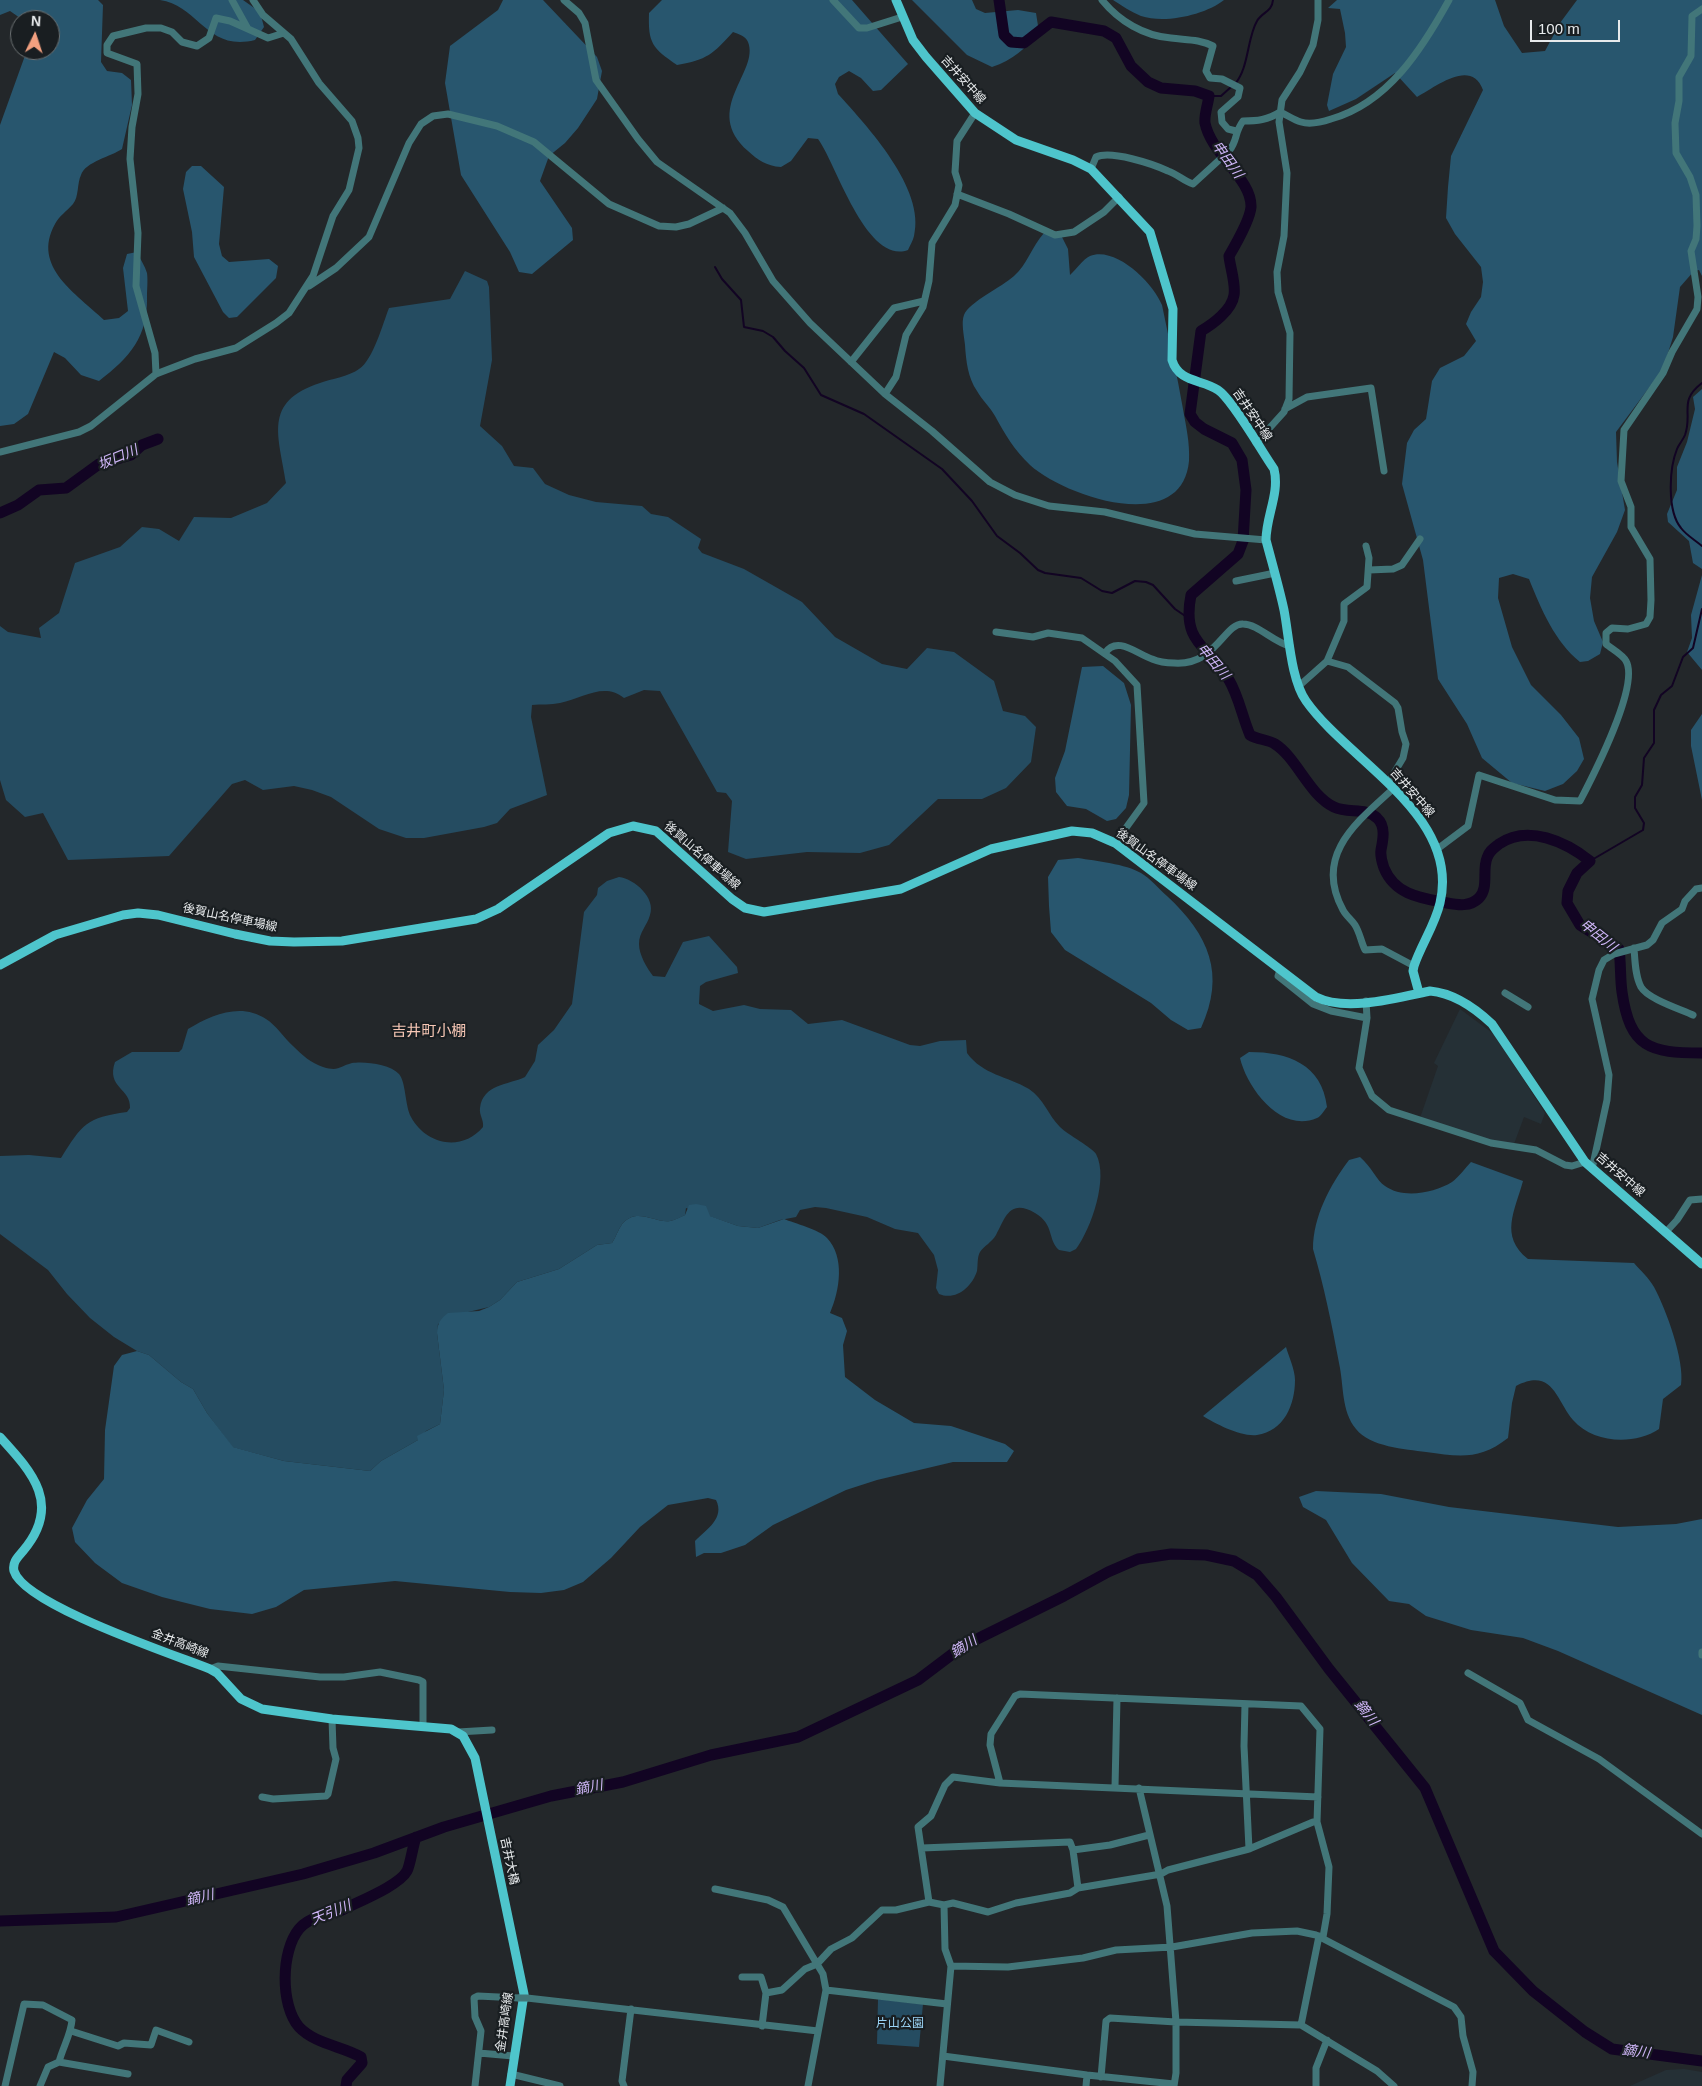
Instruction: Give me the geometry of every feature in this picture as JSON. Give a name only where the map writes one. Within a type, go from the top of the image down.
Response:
[{"type":"main road","name":"吉井安中線","points":[[896,0],[902,17],[926,58],[975,113],[1016,140],[1073,160],[1091,169],[1150,232],[1173,309],[1172,360],[1180,374],[1219,390],[1274,468],[1276,478],[1266,530],[1262,540],[1275,573],[1299,686],[1305,700],[1319,718],[1391,785],[1419,816],[1436,850],[1442,878],[1441,893],[1436,915],[1414,966]]},
{"type":"main road","name":"後賀山名停車場線","points":[[0,965],[55,935],[123,914],[158,915],[270,941],[294,942],[342,941],[468,920],[486,915],[498,909],[609,833],[633,826],[656,831],[732,899],[745,908],[764,912],[901,889],[991,849],[1072,831],[1092,833],[1115,843],[1280,970],[1325,1001],[1346,1004],[1419,993]]},
{"type":"main road","points":[[1414,966],[1413,972],[1419,993]]},
{"type":"main road","name":"吉井安中線","points":[[1419,993],[1430,991],[1446,994],[1492,1024],[1588,1165],[1702,1264]]},
{"type":"main road","name":"金井高崎線","points":[[0,1437],[26,1466],[37,1485],[42,1504],[42,1519],[36,1534],[15,1561],[14,1571],[17,1576],[69,1614],[210,1669],[217,1673],[241,1699],[254,1707],[332,1719],[423,1726],[452,1729],[458,1732]]},
{"type":"main road","name":"吉井大橋","points":[[458,1732],[473,1752],[517,1962]]},
{"type":"main road","name":"金井高崎線","points":[[510,2086],[513,2056],[524,1994],[517,1962]]},
{"type":"street","points":[[232,0],[248,29]]},
{"type":"street","points":[[0,452],[80,432],[91,426],[156,374],[195,359],[236,348],[289,313],[308,286],[334,216],[351,183],[358,156],[358,138],[352,121],[319,83],[291,39],[263,15],[252,0]]},
{"type":"street","points":[[564,0],[579,13],[585,23],[596,80],[638,139],[657,162],[674,176],[723,208],[745,233],[773,281],[794,307],[885,394],[932,431],[990,482],[1014,495],[1049,506],[1104,512],[1180,532],[1262,540]]},
{"type":"street","points":[[833,0],[859,28],[867,28],[902,17]]},
{"type":"street","points":[[1102,0],[1109,9],[1132,26],[1153,35],[1195,40],[1213,46],[1206,71],[1210,78],[1222,79],[1240,88],[1238,98],[1221,112],[1222,122],[1228,129],[1236,131]]},
{"type":"street","points":[[1256,443],[1285,409],[1289,399],[1290,333],[1278,292],[1277,272],[1284,236],[1287,173],[1279,122],[1282,100],[1300,72],[1313,45],[1318,20],[1318,0]]},
{"type":"street","points":[[1280,112],[1302,122],[1313,123],[1347,115],[1362,108],[1389,85],[1409,64],[1431,32],[1449,0]]},
{"type":"street","points":[[1436,850],[1468,826],[1478,775],[1555,800],[1580,801],[1597,768],[1628,690],[1629,675],[1626,661],[1606,644],[1606,633],[1612,628],[1628,629],[1646,624],[1650,617],[1652,600],[1650,559],[1630,527],[1631,507],[1621,482],[1624,430],[1663,373],[1672,352],[1697,309],[1698,297],[1690,251],[1696,239],[1696,195],[1690,177],[1676,154],[1675,124],[1679,100],[1679,77],[1691,56],[1692,16],[1702,7],[1699,0]]},
{"type":"street","points":[[156,374],[155,353],[136,286],[138,234],[130,159],[132,127],[138,94],[137,64],[107,53],[107,45],[114,36],[146,28],[161,28],[172,32],[182,42],[197,46],[208,38],[216,18],[230,21],[268,38],[284,32]]},
{"type":"street","points":[[1091,169],[1096,157],[1110,155],[1136,160],[1171,171],[1192,184],[1230,151],[1234,144],[1236,131],[1243,121],[1271,118],[1280,112]]},
{"type":"street","points":[[885,394],[896,377],[906,335],[918,316],[924,301],[929,282],[932,243],[956,205],[959,185],[955,172],[957,141],[975,113]]},
{"type":"street","points":[[308,286],[336,268],[369,238],[409,143],[421,124],[433,116],[448,114],[496,126],[534,142],[609,204],[659,226],[676,227],[689,224],[723,208]]},
{"type":"street","points":[[958,194],[1055,235],[1074,232],[1104,212],[1119,197]]},
{"type":"street","points":[[851,362],[894,308],[924,301]]},
{"type":"street","points":[[1285,409],[1307,397],[1371,388],[1384,472]]},
{"type":"street","points":[[1369,570],[1393,569],[1402,565],[1420,539]]},
{"type":"street","points":[[1299,686],[1327,661],[1344,621],[1344,604],[1366,589],[1369,570],[1366,546]]},
{"type":"street","points":[[1236,581],[1275,573]]},
{"type":"street","points":[[1105,654],[1112,646],[1121,645],[1152,659],[1168,663],[1188,664],[1207,654],[1233,626],[1238,624],[1253,626],[1272,640],[1290,646]]},
{"type":"street","points":[[996,632],[1033,637],[1048,633],[1075,636],[1105,654],[1134,680],[1139,692],[1144,803],[1115,843]]},
{"type":"street","points":[[1327,661],[1348,667],[1395,703],[1398,708],[1406,750],[1391,785],[1372,808],[1346,834],[1333,866],[1335,885],[1344,910],[1356,927],[1365,950],[1382,949],[1414,966]]},
{"type":"street","points":[[1366,1002],[1367,1018],[1359,1068],[1372,1096],[1389,1110],[1490,1143],[1536,1150],[1565,1165],[1588,1165],[1607,1100],[1609,1075],[1592,999],[1604,960],[1624,950],[1647,945],[1653,940],[1662,923],[1682,909],[1685,901],[1696,889],[1702,888]]},
{"type":"street","points":[[1634,948],[1638,978],[1642,988],[1648,995],[1693,1015]]},
{"type":"street","points":[[1280,970],[1278,976],[1313,1004],[1331,1011],[1367,1018]]},
{"type":"street","points":[[1505,994],[1528,1007]]},
{"type":"street","points":[[1666,1232],[1677,1220],[1690,1200],[1702,1199]]},
{"type":"street","points":[[210,1669],[218,1666],[344,1677],[380,1672],[419,1680],[424,1682],[423,1726]]},
{"type":"street","points":[[1468,1673],[1520,1704],[1528,1720],[1599,1759],[1702,1834]]},
{"type":"street","points":[[1000,1783],[990,1745],[991,1734],[1015,1696],[1117,1698],[1301,1706],[1320,1729],[1317,1822],[1330,1866],[1327,1914],[1301,2025]]},
{"type":"street","points":[[1115,1787],[1117,1698]]},
{"type":"street","points":[[1245,1704],[1249,1849]]},
{"type":"street","points":[[262,1797],[273,1799],[326,1796],[328,1794],[336,1759],[333,1748],[332,1719]]},
{"type":"street","points":[[458,1732],[492,1730]]},
{"type":"street","points":[[929,1902],[918,1827],[931,1816],[945,1785],[953,1777],[1000,1783],[1138,1788],[1318,1798]]},
{"type":"street","points":[[943,2056],[1174,2085],[1176,2022],[1172,1947],[1161,1874],[1138,1788]]},
{"type":"street","points":[[766,1993],[782,1990],[805,1968],[817,1964],[832,1949],[852,1938],[882,1910],[896,1910],[929,1902],[944,1905],[953,1903],[988,1912],[1016,1903],[1070,1893],[1078,1888],[1161,1874],[1168,1870],[1249,1849],[1317,1822]]},
{"type":"street","points":[[1074,1850],[1110,1845],[1149,1834]]},
{"type":"street","points":[[922,1848],[1070,1842],[1074,1850],[1078,1888]]},
{"type":"street","points":[[715,1889],[768,1900],[783,1907],[822,1974],[826,1990],[808,2086]]},
{"type":"street","points":[[940,2086],[951,1966],[945,1949],[944,1905]]},
{"type":"street","points":[[951,1966],[1008,1967],[1083,1958],[1116,1950],[1172,1947],[1252,1933],[1297,1931],[1321,1937],[1416,1989],[1454,2007],[1461,2017],[1463,2036],[1473,2072],[1472,2086]]},
{"type":"street","points":[[742,1977],[762,1977],[766,1993],[762,2026]]},
{"type":"street","points":[[826,1990],[947,2004]]},
{"type":"street","points":[[475,2086],[481,2031],[475,2017],[474,1998],[478,1996],[527,1998],[818,2031]]},
{"type":"street","points":[[2,2086],[24,2004],[43,2005],[72,2020],[71,2031],[66,2039],[59,2062]]},
{"type":"street","points":[[624,2086],[622,2080],[631,2009]]},
{"type":"street","points":[[1101,2077],[1106,2021],[1110,2018],[1176,2022],[1301,2025],[1377,2071],[1394,2086]]},
{"type":"street","points":[[71,2031],[118,2046],[124,2043],[151,2045],[156,2030],[189,2042]]},
{"type":"street","points":[[1316,2086],[1316,2068],[1327,2040]]},
{"type":"street","points":[[479,2053],[513,2056]]},
{"type":"street","points":[[40,2086],[48,2067],[59,2062],[128,2074]]},
{"type":"street","points":[[511,2074],[560,2086]]},
{"type":"street","points":[[1086,2086],[1087,2075]]},
{"type":"shaded area","points":[[0,0],[98,0],[103,5],[101,62],[107,71],[122,73],[131,80],[132,105],[122,149],[93,163],[84,170],[80,178],[75,201],[55,224],[49,239],[49,253],[53,266],[60,278],[70,290],[104,320],[119,318],[128,311],[123,268],[127,254],[137,252],[147,273],[147,282],[144,324],[135,345],[120,363],[99,381],[81,375],[65,358],[54,352],[28,414],[14,424],[0,426],[0,125],[23,60],[60,60],[60,10],[10,10],[0,15]]},
{"type":"shaded area","points":[[160,0],[243,0],[260,12],[264,27],[255,40],[239,42],[225,40],[204,27],[185,10]]},
{"type":"shaded area","points":[[503,0],[543,0],[597,57],[602,71],[597,99],[578,128],[565,143],[549,156],[540,181],[572,228],[573,240],[532,274],[519,272],[510,252],[461,175],[445,83],[450,46],[498,10]]},
{"type":"shaded area","points":[[662,0],[852,0],[908,64],[881,90],[873,91],[861,78],[849,71],[839,77],[835,84],[838,94],[878,141],[903,179],[911,198],[915,218],[914,236],[908,250],[893,251],[879,242],[866,228],[843,189],[818,139],[808,138],[791,161],[781,167],[763,162],[748,151],[735,136],[730,121],[731,106],[735,92],[750,54],[746,38],[733,32],[709,55],[696,61],[677,65],[657,49],[653,44],[649,31],[649,13]]},
{"type":"shaded area","points":[[912,0],[972,0],[976,9],[985,13],[1018,10],[1036,13],[1039,32],[1018,53],[992,67],[967,55]]},
{"type":"shaded area","points":[[1113,0],[1224,0],[1196,14],[1161,19],[1141,16]]},
{"type":"shaded area","points":[[1337,0],[1495,0],[1504,26],[1522,53],[1545,51],[1560,23],[1577,0],[1702,0],[1702,276],[1699,270],[1694,271],[1680,287],[1673,337],[1663,369],[1616,432],[1617,462],[1625,510],[1617,532],[1592,577],[1590,598],[1594,621],[1603,642],[1600,654],[1588,661],[1580,662],[1556,635],[1529,579],[1513,574],[1499,578],[1498,598],[1512,647],[1531,685],[1561,715],[1579,738],[1584,759],[1577,771],[1563,784],[1545,791],[1512,783],[1482,758],[1467,724],[1438,679],[1423,560],[1402,484],[1407,443],[1414,430],[1426,419],[1432,381],[1440,368],[1464,356],[1476,341],[1466,324],[1481,297],[1483,282],[1481,267],[1455,234],[1446,218],[1451,156],[1483,90],[1477,81],[1470,76],[1462,76],[1443,82],[1417,97],[1395,73],[1356,99],[1329,111],[1327,105],[1333,74],[1346,47],[1340,9],[1328,8]]},
{"type":"shaded area","points":[[192,166],[201,166],[224,187],[219,244],[222,256],[229,262],[269,259],[278,266],[276,278],[237,317],[229,318],[223,312],[194,257],[192,232],[183,189],[186,172]]},
{"type":"shaded area","points":[[1044,233],[1061,235],[1068,249],[1070,275],[1090,256],[1100,254],[1111,256],[1122,261],[1142,277],[1151,287],[1162,305],[1181,396],[1189,454],[1189,461],[1182,484],[1166,498],[1145,504],[1120,503],[1093,497],[1068,488],[1046,477],[1030,465],[1015,448],[971,381],[966,357],[964,315],[972,305],[1019,272]]},
{"type":"shaded area","points":[[1702,389],[1702,569],[1693,563],[1689,541],[1668,522],[1667,514],[1677,490],[1677,467],[1687,442],[1695,409],[1693,397]]},
{"type":"shaded area","points":[[1702,575],[1702,670],[1687,652],[1692,638],[1691,615]]},
{"type":"shaded area","points":[[1103,666],[1124,683],[1131,705],[1129,795],[1126,808],[1116,819],[1107,821],[1086,809],[1067,806],[1056,792],[1055,778],[1065,751],[1082,667]]},
{"type":"shaded area","points":[[1702,714],[1702,800],[1691,746],[1691,730]]},
{"type":"shaded area","points":[[1078,858],[1119,865],[1141,873],[1167,896],[1194,925],[1209,956],[1212,973],[1212,990],[1201,1028],[1188,1030],[1171,1020],[1151,1003],[1065,950],[1051,932],[1048,877],[1058,860]]},
{"type":"shaded area","points":[[1460,1009],[1495,1035],[1545,1113],[1541,1124],[1524,1117],[1514,1144],[1490,1141],[1420,1118],[1438,1066],[1434,1063]]},
{"type":"shaded area","points":[[1249,1052],[1277,1055],[1301,1063],[1318,1080],[1324,1092],[1327,1107],[1322,1114],[1317,1118],[1304,1121],[1291,1120],[1279,1114],[1268,1105],[1258,1094],[1244,1070],[1240,1058]]},
{"type":"shaded area","points":[[1360,1157],[1382,1184],[1392,1190],[1401,1192],[1428,1192],[1445,1186],[1455,1180],[1471,1162],[1523,1181],[1513,1213],[1512,1232],[1519,1250],[1528,1259],[1634,1263],[1650,1280],[1659,1297],[1669,1321],[1680,1363],[1681,1385],[1663,1399],[1659,1429],[1638,1438],[1627,1440],[1603,1438],[1592,1434],[1573,1420],[1552,1388],[1538,1380],[1528,1381],[1516,1386],[1508,1438],[1498,1445],[1479,1453],[1460,1456],[1398,1448],[1370,1440],[1362,1435],[1351,1422],[1345,1406],[1341,1371],[1331,1320],[1313,1249],[1319,1213],[1329,1191],[1349,1160]]},
{"type":"shaded area","points":[[689,1205],[706,1206],[710,1216],[738,1226],[758,1228],[784,1219],[824,1235],[833,1246],[838,1264],[838,1284],[830,1313],[842,1318],[847,1331],[843,1345],[845,1377],[875,1400],[914,1423],[951,1426],[1005,1444],[1014,1451],[1007,1462],[953,1462],[877,1480],[846,1490],[773,1525],[745,1545],[721,1553],[704,1553],[696,1557],[695,1541],[709,1528],[716,1518],[718,1506],[716,1500],[708,1498],[668,1505],[640,1527],[611,1558],[583,1582],[564,1590],[541,1593],[510,1592],[395,1581],[304,1590],[276,1607],[252,1614],[210,1609],[162,1597],[122,1583],[95,1563],[75,1542],[72,1528],[87,1500],[104,1479],[105,1430],[114,1366],[122,1355],[137,1351],[149,1355],[181,1382],[193,1389],[207,1413],[233,1447],[284,1461],[370,1471],[381,1461],[418,1440],[417,1436],[440,1424],[444,1390],[437,1330],[441,1319],[448,1313],[479,1311],[489,1307],[500,1300],[517,1282],[559,1269],[597,1245],[612,1243],[622,1224],[629,1218],[641,1216],[670,1221],[685,1215]]},
{"type":"shaded area","points":[[1286,1347],[1294,1372],[1293,1399],[1286,1415],[1274,1428],[1266,1433],[1257,1435],[1244,1434],[1222,1426],[1203,1416]]},
{"type":"shaded area","points":[[1316,1491],[1381,1494],[1449,1507],[1618,1527],[1676,1524],[1702,1519],[1702,1715],[1558,1651],[1523,1638],[1471,1630],[1426,1616],[1409,1604],[1389,1601],[1352,1563],[1326,1520],[1303,1507],[1299,1497]]},
{"type":"shaded area","points":[[1647,2056],[1702,2056],[1702,2064]]},
{"type":"shaded area","points":[[1684,2069],[1702,2072],[1702,2086],[1630,2086],[1666,2070]]},
{"type":"green space","points":[[465,271],[487,281],[489,287],[492,360],[480,426],[502,446],[514,466],[533,468],[545,484],[569,495],[596,502],[642,506],[651,514],[668,517],[701,539],[698,548],[702,553],[744,569],[802,602],[835,637],[882,664],[907,669],[927,648],[954,652],[994,681],[1003,711],[1025,716],[1036,727],[1031,762],[1006,788],[982,799],[938,799],[889,845],[860,853],[807,852],[746,859],[728,852],[732,801],[726,793],[717,792],[660,691],[644,690],[624,698],[616,693],[601,691],[560,703],[532,705],[531,717],[547,795],[510,809],[497,823],[424,838],[406,838],[379,829],[331,797],[312,790],[294,786],[263,790],[245,780],[232,784],[169,856],[68,860],[43,813],[25,817],[6,800],[0,780],[0,626],[8,632],[41,638],[39,628],[59,613],[75,563],[120,547],[142,527],[159,529],[179,541],[194,517],[231,518],[267,503],[286,483],[278,436],[282,411],[289,400],[302,391],[320,383],[351,374],[359,369],[369,358],[373,350],[389,308],[450,299]]},
{"type":"green space","points":[[619,877],[637,885],[643,890],[650,902],[650,915],[640,936],[639,948],[653,976],[665,977],[683,942],[709,936],[737,967],[738,973],[706,982],[700,986],[699,1004],[713,1011],[744,1005],[760,1009],[791,1010],[808,1024],[842,1020],[910,1045],[920,1046],[940,1041],[966,1040],[967,1053],[980,1066],[1034,1093],[1060,1127],[1094,1151],[1099,1164],[1099,1189],[1096,1203],[1087,1229],[1076,1249],[1070,1252],[1059,1250],[1055,1246],[1046,1222],[1035,1213],[1026,1209],[1014,1209],[1005,1217],[994,1237],[980,1252],[975,1277],[962,1291],[951,1296],[945,1296],[939,1294],[936,1288],[938,1270],[934,1255],[918,1233],[895,1229],[867,1217],[815,1207],[800,1210],[796,1217],[780,1220],[758,1228],[738,1226],[686,1208],[685,1215],[670,1221],[635,1216],[624,1222],[612,1243],[597,1245],[559,1269],[517,1282],[500,1300],[489,1307],[468,1312],[438,1324],[437,1333],[444,1390],[440,1424],[426,1431],[418,1440],[381,1461],[370,1471],[284,1461],[232,1447],[207,1413],[193,1389],[181,1382],[149,1355],[137,1351],[114,1337],[90,1318],[67,1294],[48,1270],[0,1234],[0,1156],[29,1155],[61,1158],[75,1137],[87,1124],[102,1117],[127,1112],[130,1108],[127,1096],[116,1083],[114,1077],[115,1062],[132,1052],[179,1052],[182,1049],[188,1029],[206,1019],[226,1012],[247,1011],[266,1019],[303,1056],[323,1067],[336,1069],[352,1063],[363,1062],[390,1068],[399,1074],[401,1078],[411,1117],[426,1134],[445,1142],[465,1140],[474,1135],[483,1127],[480,1108],[486,1094],[497,1086],[525,1077],[535,1061],[538,1045],[554,1030],[572,1004],[584,912],[597,895],[598,888],[607,881]]},
{"type":"green space","name":"片山公園","points":[[878,1999],[923,2004],[919,2047],[877,2044]]},
{"type":"waterway","name":"申田川","points":[[999,0],[1004,35],[1011,42],[1024,43],[1051,22],[1104,31],[1116,38],[1131,66],[1148,82],[1161,88],[1195,91],[1209,96],[1205,120],[1209,134],[1245,186],[1250,197],[1251,207],[1248,218],[1229,256],[1234,286],[1233,301],[1221,316],[1201,331],[1190,414],[1195,422],[1204,429],[1232,443],[1242,460],[1246,490],[1243,541],[1238,554],[1191,595],[1189,612],[1190,625],[1194,635],[1199,644],[1222,669],[1229,680],[1250,735],[1272,742],[1283,750],[1317,794],[1334,807],[1368,813],[1377,818],[1383,829],[1381,859],[1384,868],[1395,884],[1410,894],[1455,904],[1464,905],[1472,903],[1479,898],[1484,889],[1486,863],[1489,853],[1499,844],[1510,838],[1522,836],[1546,838],[1570,848],[1590,861],[1577,873],[1568,891],[1567,903],[1580,925],[1619,949],[1621,987],[1626,1011],[1637,1036],[1646,1044],[1656,1048],[1684,1053],[1702,1053]]},
{"type":"waterway","points":[[1235,84],[1243,70],[1251,36],[1257,21],[1269,10],[1273,0]]},
{"type":"waterway","points":[[1209,96],[1221,96],[1231,87]]},
{"type":"waterway","points":[[715,267],[722,279],[741,300],[744,327],[763,331],[773,337],[804,368],[821,395],[864,414],[942,469],[972,501],[997,536],[1020,553],[1038,570],[1045,573],[1081,578],[1102,591],[1112,593],[1135,581],[1146,582],[1153,585],[1175,609],[1191,620]]},
{"type":"waterway","points":[[1702,383],[1695,389],[1688,402],[1687,427],[1674,457],[1671,478],[1671,501],[1676,521],[1685,533],[1702,546]]},
{"type":"waterway","name":"坂口川","points":[[0,513],[18,505],[39,490],[66,488],[99,464],[131,455],[142,445],[158,439]]},
{"type":"waterway","points":[[1590,861],[1643,830],[1644,823],[1635,808],[1635,797],[1642,785],[1644,758],[1654,743],[1654,710],[1661,695],[1672,686],[1683,657],[1693,648],[1702,609]]},
{"type":"waterway","name":"鏑川","points":[[0,1921],[116,1917],[303,1874],[374,1853],[444,1827],[551,1796],[623,1782],[711,1755],[798,1737],[918,1680],[963,1646],[1108,1572],[1138,1559],[1171,1554],[1206,1555],[1234,1561],[1257,1575],[1276,1597],[1329,1669],[1425,1788],[1494,1951],[1533,1991],[1585,2032],[1612,2049],[1702,2061]]},
{"type":"waterway","name":"天引川","points":[[346,2086],[347,2080],[362,2063],[361,2057],[321,2041],[305,2033],[299,2027],[288,2005],[286,1992],[285,1978],[289,1950],[299,1929],[306,1922],[328,1913],[340,1911],[387,1888],[403,1877],[408,1868],[416,1837]]},
{"type":"district","name":"吉井町小棚","points":[[429,1032]]}]
